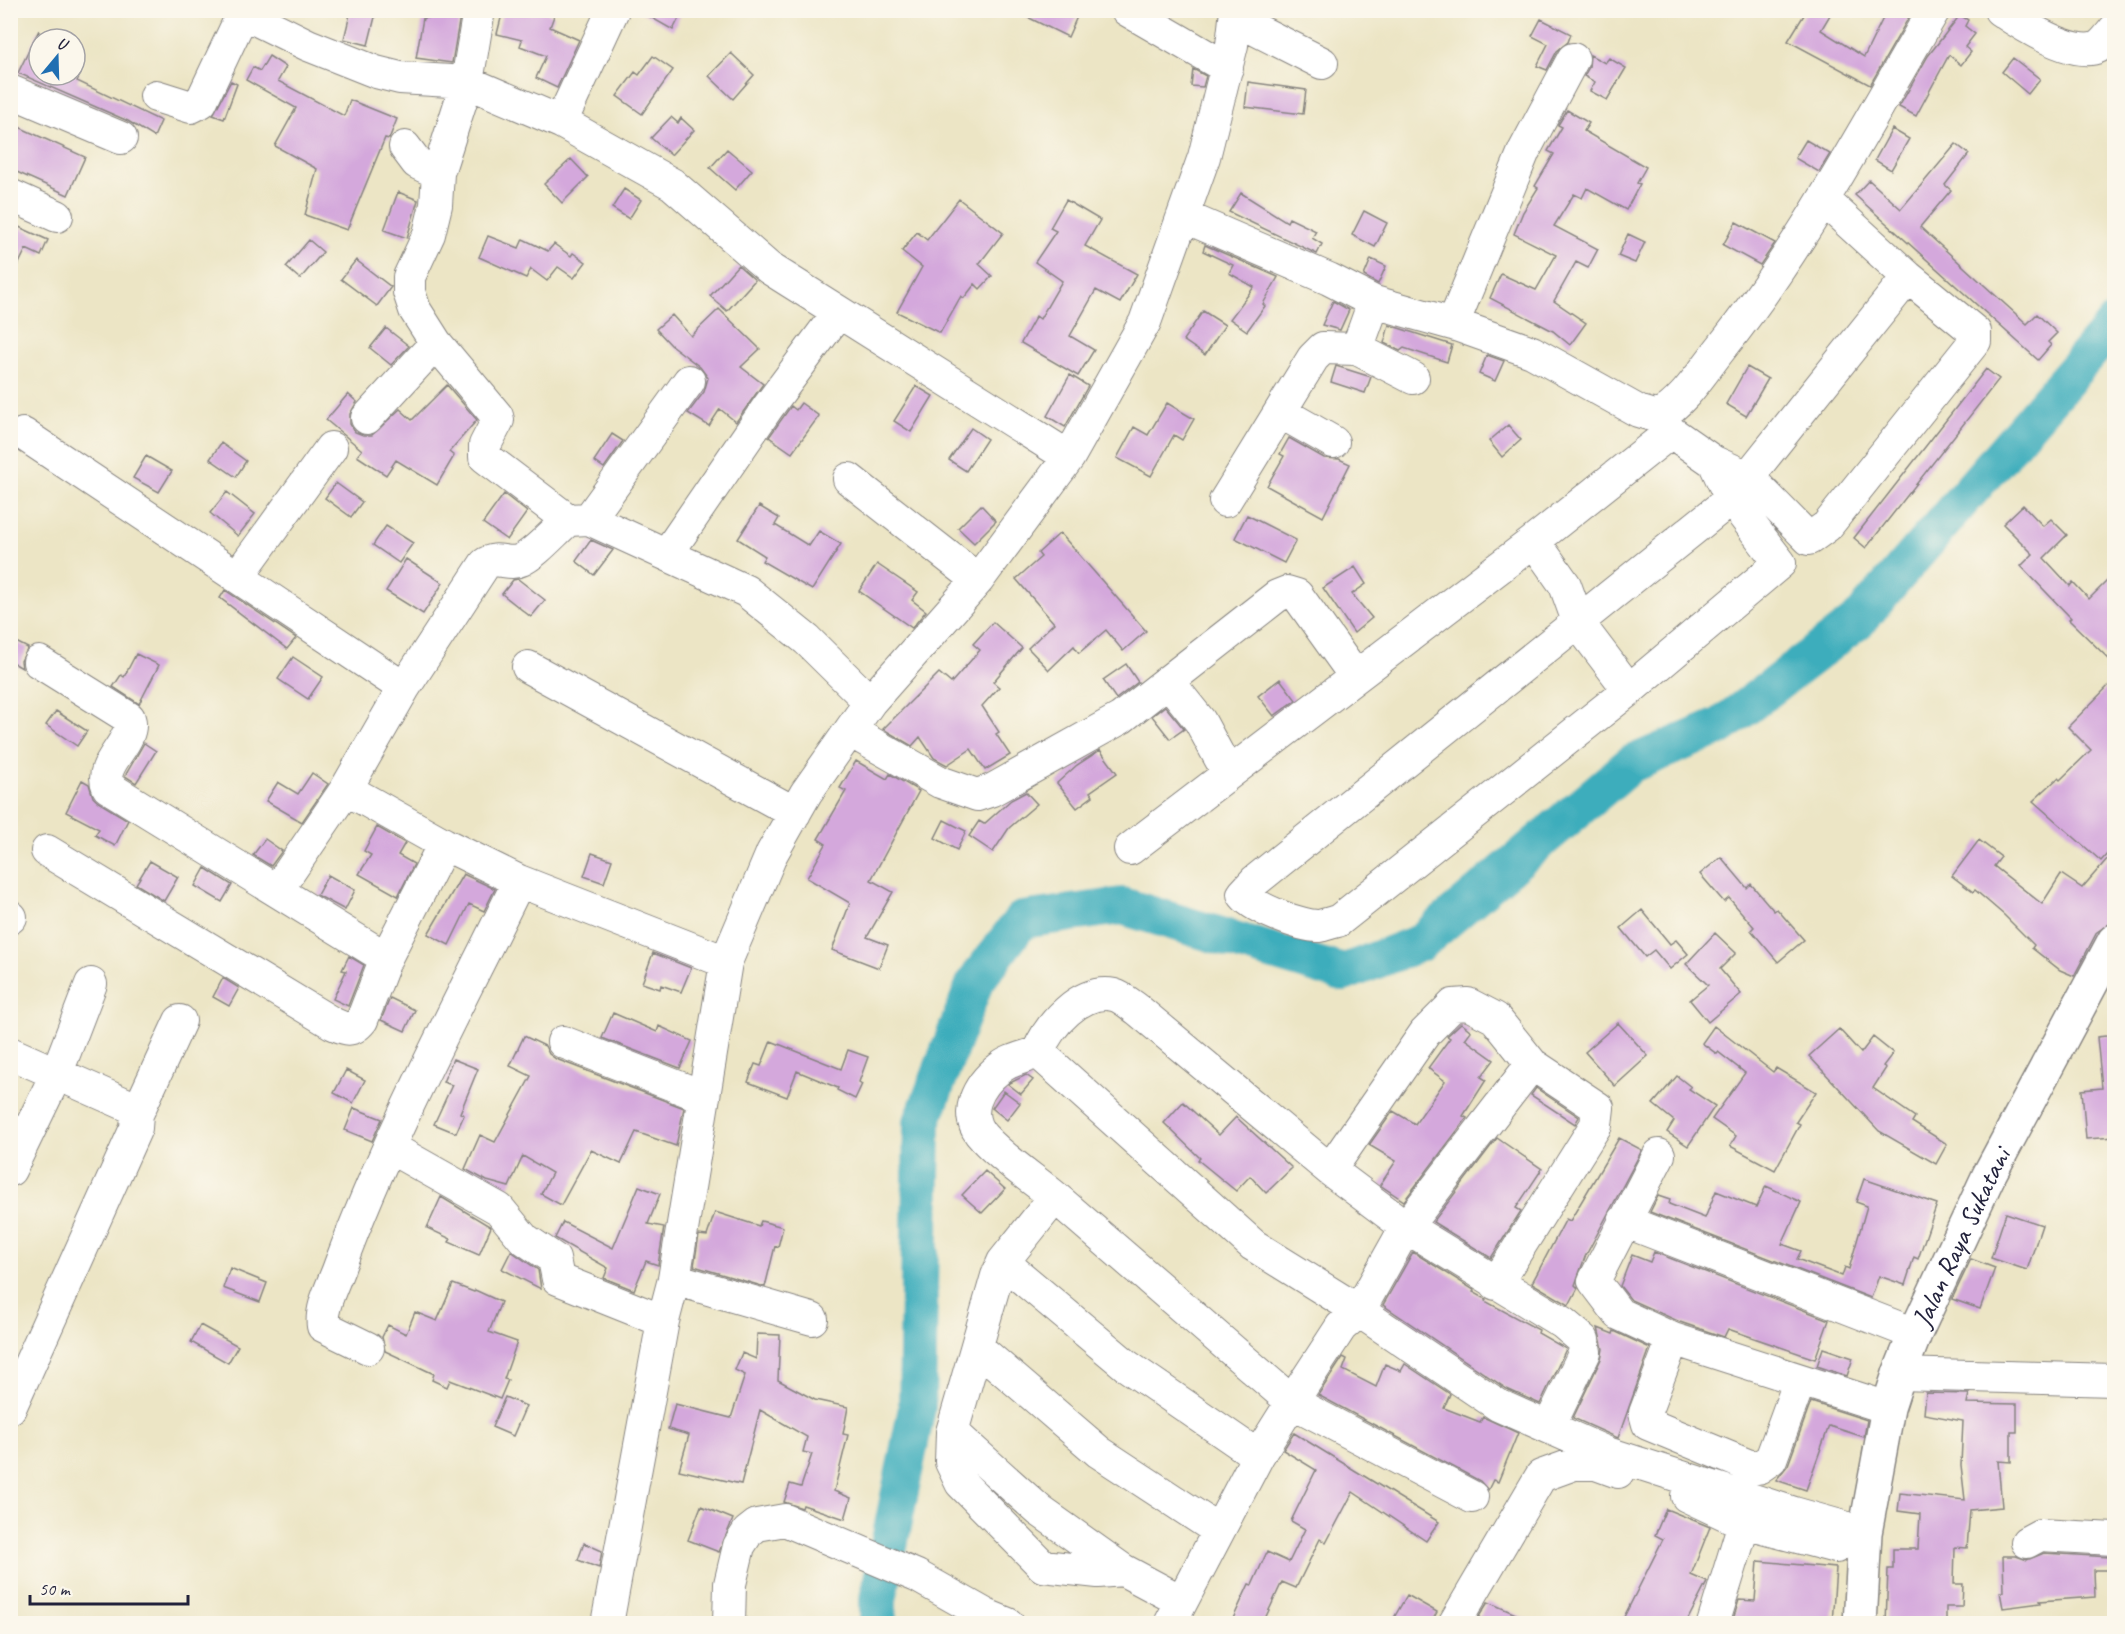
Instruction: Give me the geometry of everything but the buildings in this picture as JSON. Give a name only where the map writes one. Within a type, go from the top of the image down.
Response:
[{"type":"main road","name":"Jalan Raya Sukatani","points":[[1860,1623],[1864,1543],[1888,1408],[1899,1374],[1915,1334],[1989,1174],[2115,941]]},
{"type":"street","points":[[479,10],[467,82],[438,173],[436,206],[429,234],[409,277],[409,292],[415,310],[436,343],[497,416],[498,420],[485,445],[485,457],[578,519],[667,554],[746,591],[807,640],[870,702]]},
{"type":"street","points":[[561,122],[614,10]]},
{"type":"street","points":[[1127,10],[1227,68]]},
{"type":"street","points":[[1130,849],[1534,541],[1664,425],[1677,405],[1757,304],[1825,201],[1934,10]]},
{"type":"street","points":[[2000,10],[2033,32],[2087,49],[2098,46],[2115,30]]},
{"type":"street","points":[[156,96],[191,107],[201,102],[240,12],[308,45],[376,72],[400,78],[467,82],[561,122],[672,184],[769,268],[1069,457]]},
{"type":"street","points":[[607,1623],[663,1322],[674,1280],[726,962],[772,853],[795,813],[870,702],[978,580],[1069,457],[1145,322],[1204,157],[1227,68],[1236,15],[1322,63]]},
{"type":"street","points":[[1453,324],[1524,152],[1573,59]]},
{"type":"street","points":[[10,91],[121,138]]},
{"type":"street","points":[[405,147],[417,163],[438,173]]},
{"type":"street","points":[[10,195],[57,216]]},
{"type":"street","points":[[1825,201],[1908,277],[1975,332],[1975,341],[1827,526],[1629,690],[1338,921],[1318,926],[1292,919],[1246,900],[1243,894],[1255,881],[1579,624],[1739,488],[1908,277]]},
{"type":"street","points":[[1182,216],[1329,279],[1374,302],[1453,324],[1532,352],[1664,425],[1714,462],[1739,488],[1809,539]]},
{"type":"street","points":[[1357,349],[1374,302]]},
{"type":"street","points":[[667,554],[768,407],[838,313]]},
{"type":"street","points":[[367,418],[436,343]]},
{"type":"street","points":[[1225,501],[1313,358],[1323,348],[1357,349],[1413,378]]},
{"type":"street","points":[[277,890],[346,789],[404,688],[485,564],[497,559],[511,562],[521,560],[578,519],[689,381]]},
{"type":"street","points":[[1280,412],[1333,442]]},
{"type":"street","points":[[23,434],[404,688]]},
{"type":"street","points":[[238,576],[331,448]]},
{"type":"street","points":[[849,479],[978,580]]},
{"type":"street","points":[[1739,488],[1780,563]]},
{"type":"street","points":[[1534,541],[1565,585],[1579,624],[1629,690]]},
{"type":"street","points":[[850,731],[940,782],[977,795],[992,790],[1121,718],[1278,596],[1287,592],[1298,595],[1355,676]]},
{"type":"street","points":[[39,662],[129,718],[130,729],[106,775],[108,787],[386,958]]},
{"type":"street","points":[[528,667],[795,813]]},
{"type":"street","points":[[1168,681],[1200,721],[1228,773]]},
{"type":"street","points":[[346,789],[444,844],[519,881],[726,962]]},
{"type":"street","points":[[47,851],[332,1023],[348,1030],[356,1028],[362,1020],[386,958],[444,844]]},
{"type":"street","points":[[368,1348],[323,1326],[322,1320],[355,1225],[389,1147],[519,881]]},
{"type":"street","points":[[10,1170],[56,1075],[91,984]]},
{"type":"street","points":[[1472,1497],[1292,1402],[1055,1197],[982,1137],[972,1119],[973,1104],[989,1079],[1001,1066],[1038,1052],[1048,1032],[1082,1001],[1099,993],[1117,995],[1330,1170],[1406,1227],[1563,1323],[1586,1345],[1549,1427]]},
{"type":"street","points":[[1330,1170],[1425,1033],[1453,1005],[1468,1004],[1495,1018],[1532,1064],[1598,1108],[1598,1118],[1496,1284]]},
{"type":"street","points":[[10,1408],[136,1128],[137,1114],[180,1021]]},
{"type":"street","points":[[563,1042],[704,1097]]},
{"type":"street","points":[[1038,1052],[1253,1245],[1359,1311],[1498,1405],[1607,1453],[1794,1513],[1864,1543]]},
{"type":"street","points":[[10,1053],[132,1107],[137,1114]]},
{"type":"street","points":[[952,1432],[1040,1511],[1123,1570],[1176,1612],[1258,1456],[1341,1326],[1359,1311],[1406,1227],[1532,1064]]},
{"type":"street","points":[[389,1147],[499,1209],[523,1238],[554,1259],[558,1279],[663,1322]]},
{"type":"street","points":[[1659,1155],[1594,1281],[1596,1287],[1619,1314],[1672,1339],[1888,1408]]},
{"type":"street","points":[[1055,1197],[1003,1262],[952,1432],[951,1462],[961,1483],[1043,1566],[1098,1572],[1123,1570]]},
{"type":"street","points":[[1624,1221],[1915,1334]]},
{"type":"street","points":[[1003,1262],[1127,1366],[1258,1456]]},
{"type":"street","points":[[674,1280],[812,1318]]},
{"type":"street","points":[[1672,1339],[1645,1413],[1648,1424],[1747,1465],[1758,1468],[1771,1459],[1800,1380]]},
{"type":"street","points":[[978,1348],[1099,1452],[1218,1530]]},
{"type":"street","points":[[1899,1374],[2115,1380]]},
{"type":"street","points":[[1454,1623],[1541,1476],[1574,1464],[1596,1464],[1676,1491],[1744,1523],[1864,1543]]},
{"type":"street","points":[[729,1623],[730,1584],[739,1546],[748,1532],[757,1525],[785,1520],[917,1576],[986,1615],[1008,1623]]},
{"type":"street","points":[[1713,1623],[1744,1523]]},
{"type":"street","points":[[2027,1542],[2040,1535],[2115,1539]]},
{"type":"waterway","points":[[878,1624],[878,1599],[917,1408],[922,1122],[975,982],[1022,920],[1122,906],[1343,973],[1420,943],[1631,764],[1721,726],[1859,620],[2114,324]]}]
